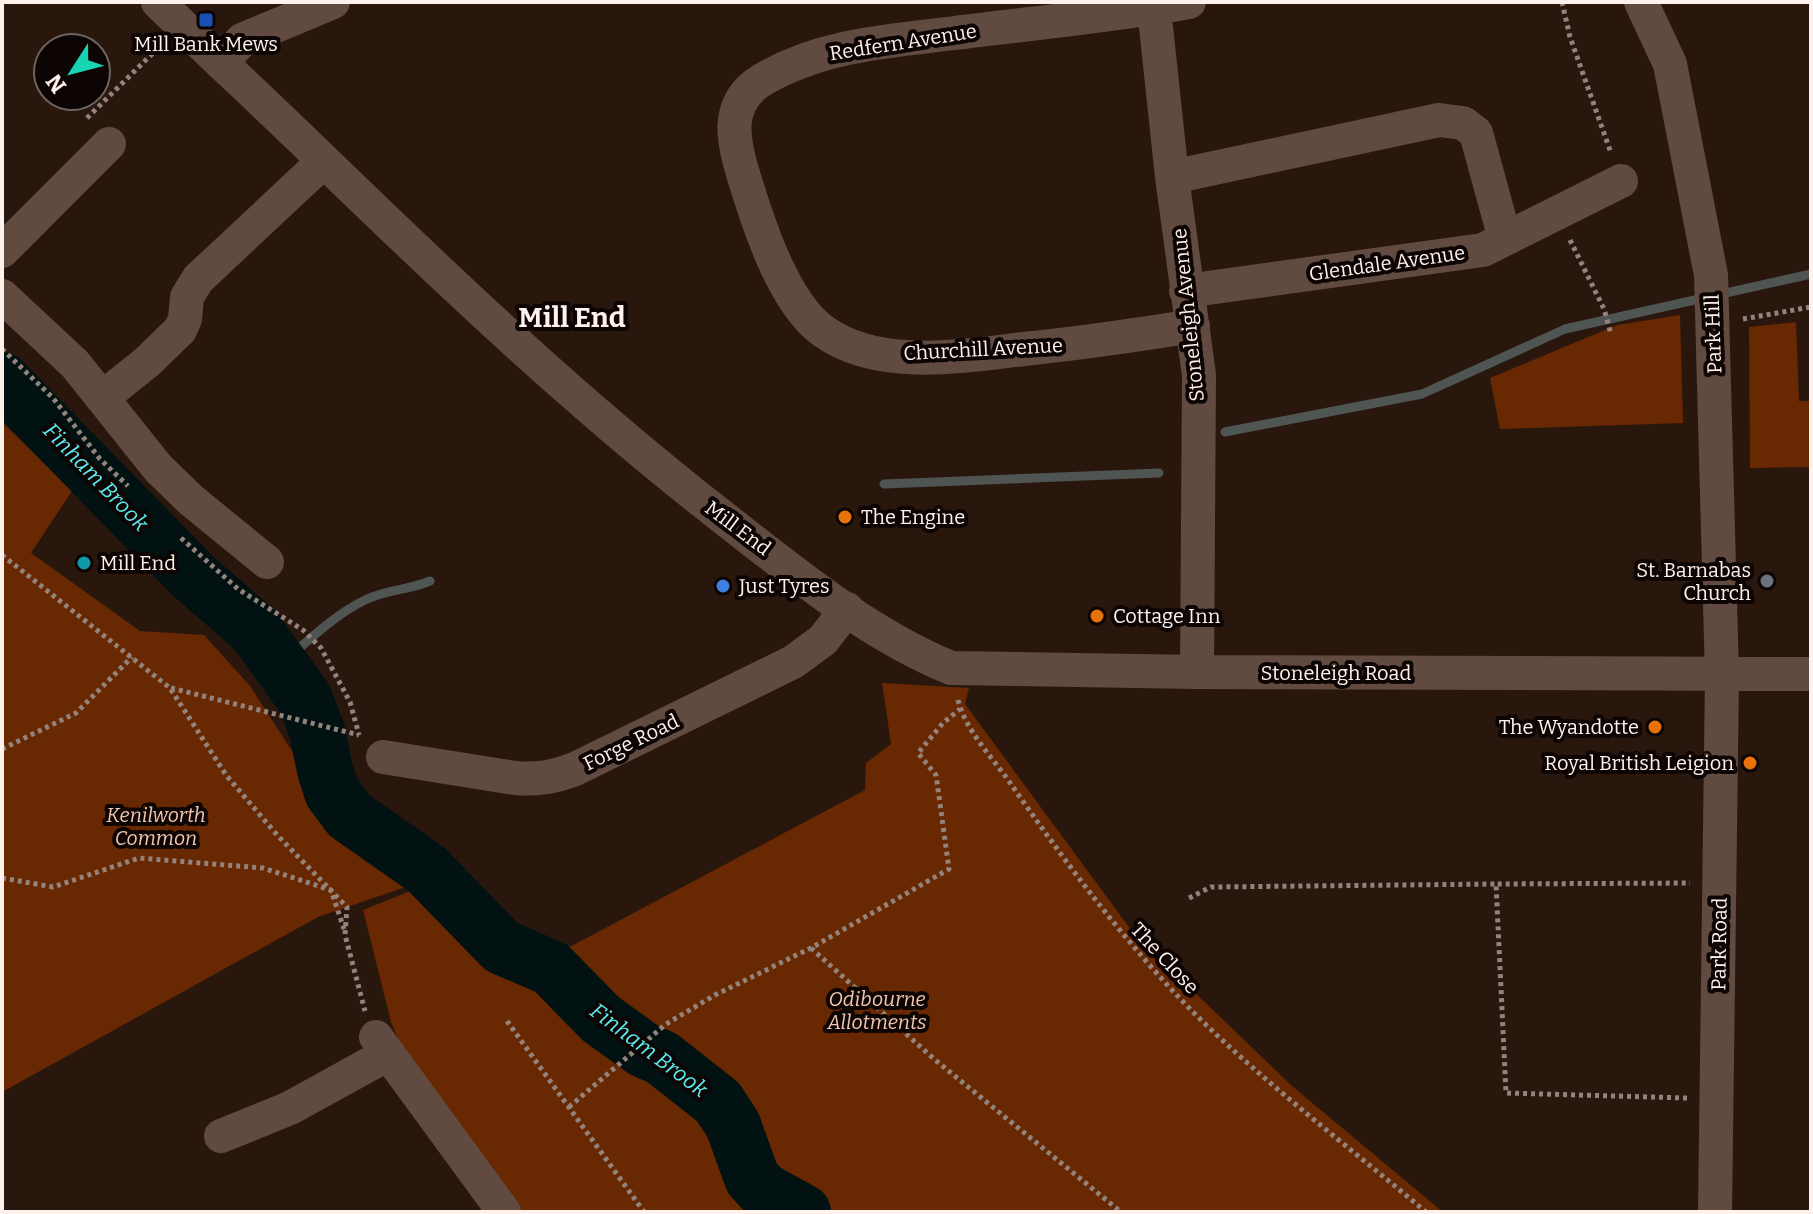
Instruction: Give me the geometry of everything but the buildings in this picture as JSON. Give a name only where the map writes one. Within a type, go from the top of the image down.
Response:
[{"type":"street","points":[[221,63],[242,40],[333,2]]},
{"type":"street","name":"Redfern Avenue","points":[[753,208],[733,142],[735,114],[746,92],[761,80],[832,50],[856,45],[1189,2]]},
{"type":"street","name":"Park Hill","points":[[1641,2],[1670,64],[1711,275],[1722,676]]},
{"type":"street","name":"Stoneleigh Avenue","points":[[1154,8],[1172,177],[1199,375],[1197,672]]},
{"type":"street","name":"Mill End","points":[[170,13],[450,284],[608,426],[745,534],[847,609],[894,642],[951,668]]},
{"type":"street","points":[[1172,177],[1439,120],[1463,123],[1476,133],[1505,239]]},
{"type":"street","points":[[2,251],[109,144]]},
{"type":"street","points":[[102,398],[147,362],[180,330],[185,319],[187,297],[198,279],[324,161]]},
{"type":"street","name":"Glendale Avenue","points":[[1186,291],[1483,250],[1621,181]]},
{"type":"street","name":"Churchill Avenue","points":[[753,208],[783,279],[804,312],[821,330],[842,343],[871,352],[922,356],[973,354],[1090,342],[1193,326]]},
{"type":"street","points":[[2,296],[75,364],[128,433],[167,477],[267,562]]},
{"type":"street","name":"Forge Road","points":[[371,746],[515,778],[535,780],[555,776],[793,662],[823,640],[847,609]]},
{"type":"street","name":"Stoneleigh Road","points":[[951,668],[1722,676],[1811,674]]},
{"type":"street","name":"Park Road","points":[[1715,1212],[1722,676]]},
{"type":"street","points":[[221,1136],[290,1108],[382,1046],[504,1212]]},
{"type":"path","points":[[1562,2],[1570,37],[1621,181]]},
{"type":"path","points":[[109,144],[85,120],[170,13]]},
{"type":"path","points":[[1557,214],[1604,309],[1611,334]]},
{"type":"path","points":[[2,555],[170,688],[226,775],[278,836],[347,907],[345,935]]},
{"type":"path","points":[[303,630],[321,648],[371,746]]},
{"type":"path","points":[[2,749],[76,713],[132,657]]},
{"type":"path","name":"The Close","points":[[951,668],[960,709],[987,752],[1095,902],[1150,966],[1224,1040],[1426,1212]]},
{"type":"path","points":[[170,688],[338,731]]},
{"type":"path","points":[[569,1107],[666,1024],[715,995],[811,948],[949,869],[936,775],[918,753],[943,723],[960,709]]},
{"type":"path","points":[[2,878],[53,887],[139,858],[263,868],[331,890]]},
{"type":"path","points":[[1189,898],[1211,887],[1719,883]]},
{"type":"path","points":[[1496,884],[1506,1093],[1717,1099]]},
{"type":"path","points":[[331,890],[368,1022],[382,1046]]},
{"type":"path","points":[[811,948],[934,1059],[1121,1212]]},
{"type":"path","points":[[507,1021],[644,1212]]},
{"type":"green space","points":[[1680,315],[1683,423],[1500,429],[1490,378],[1617,325]]},
{"type":"green space","points":[[1796,322],[1799,401],[1811,401],[1811,467],[1750,468],[1749,327]]},
{"type":"green space","name":"Kenilworth Common","points":[[2,422],[72,491],[31,553],[140,631],[204,635],[250,686],[334,816],[423,881],[318,917],[2,1092]]},
{"type":"green space","name":"Odibourne Allotments","points":[[882,683],[969,688],[965,704],[1134,934],[1292,1086],[1443,1212],[517,1212],[402,1048],[391,1022],[363,910],[428,884],[462,917],[488,953],[514,972],[545,960],[865,790],[866,763],[891,744]]},
{"type":"waterway","points":[[1225,432],[1422,394],[1565,329],[1811,274]]},
{"type":"waterway","name":"Finham Brook","points":[[2,380],[193,576],[255,630],[305,699],[317,731],[332,792],[349,815],[426,869],[502,947],[551,968],[601,1019],[644,1050],[662,1058],[718,1102],[733,1125],[752,1178],[763,1190],[803,1212]]},
{"type":"waterway","points":[[884,484],[1159,473]]},
{"type":"waterway","points":[[281,664],[321,629],[354,606],[373,597],[430,581]]},
{"type":"place","name":"Mill Bank Mews","points":[[206,20]]},
{"type":"place","name":"The Engine","points":[[845,517]]},
{"type":"place","name":"Mill End","points":[[84,563]]},
{"type":"place","name":"St. Barnabas Church","points":[[1767,581]]},
{"type":"place","name":"Just Tyres","points":[[723,586]]},
{"type":"place","name":"Cottage Inn","points":[[1097,616]]},
{"type":"place","name":"The Wyandotte","points":[[1655,727]]},
{"type":"place","name":"Royal British Leigion","points":[[1750,763]]},
{"type":"district","name":"Mill End","points":[[572,317]]}]
